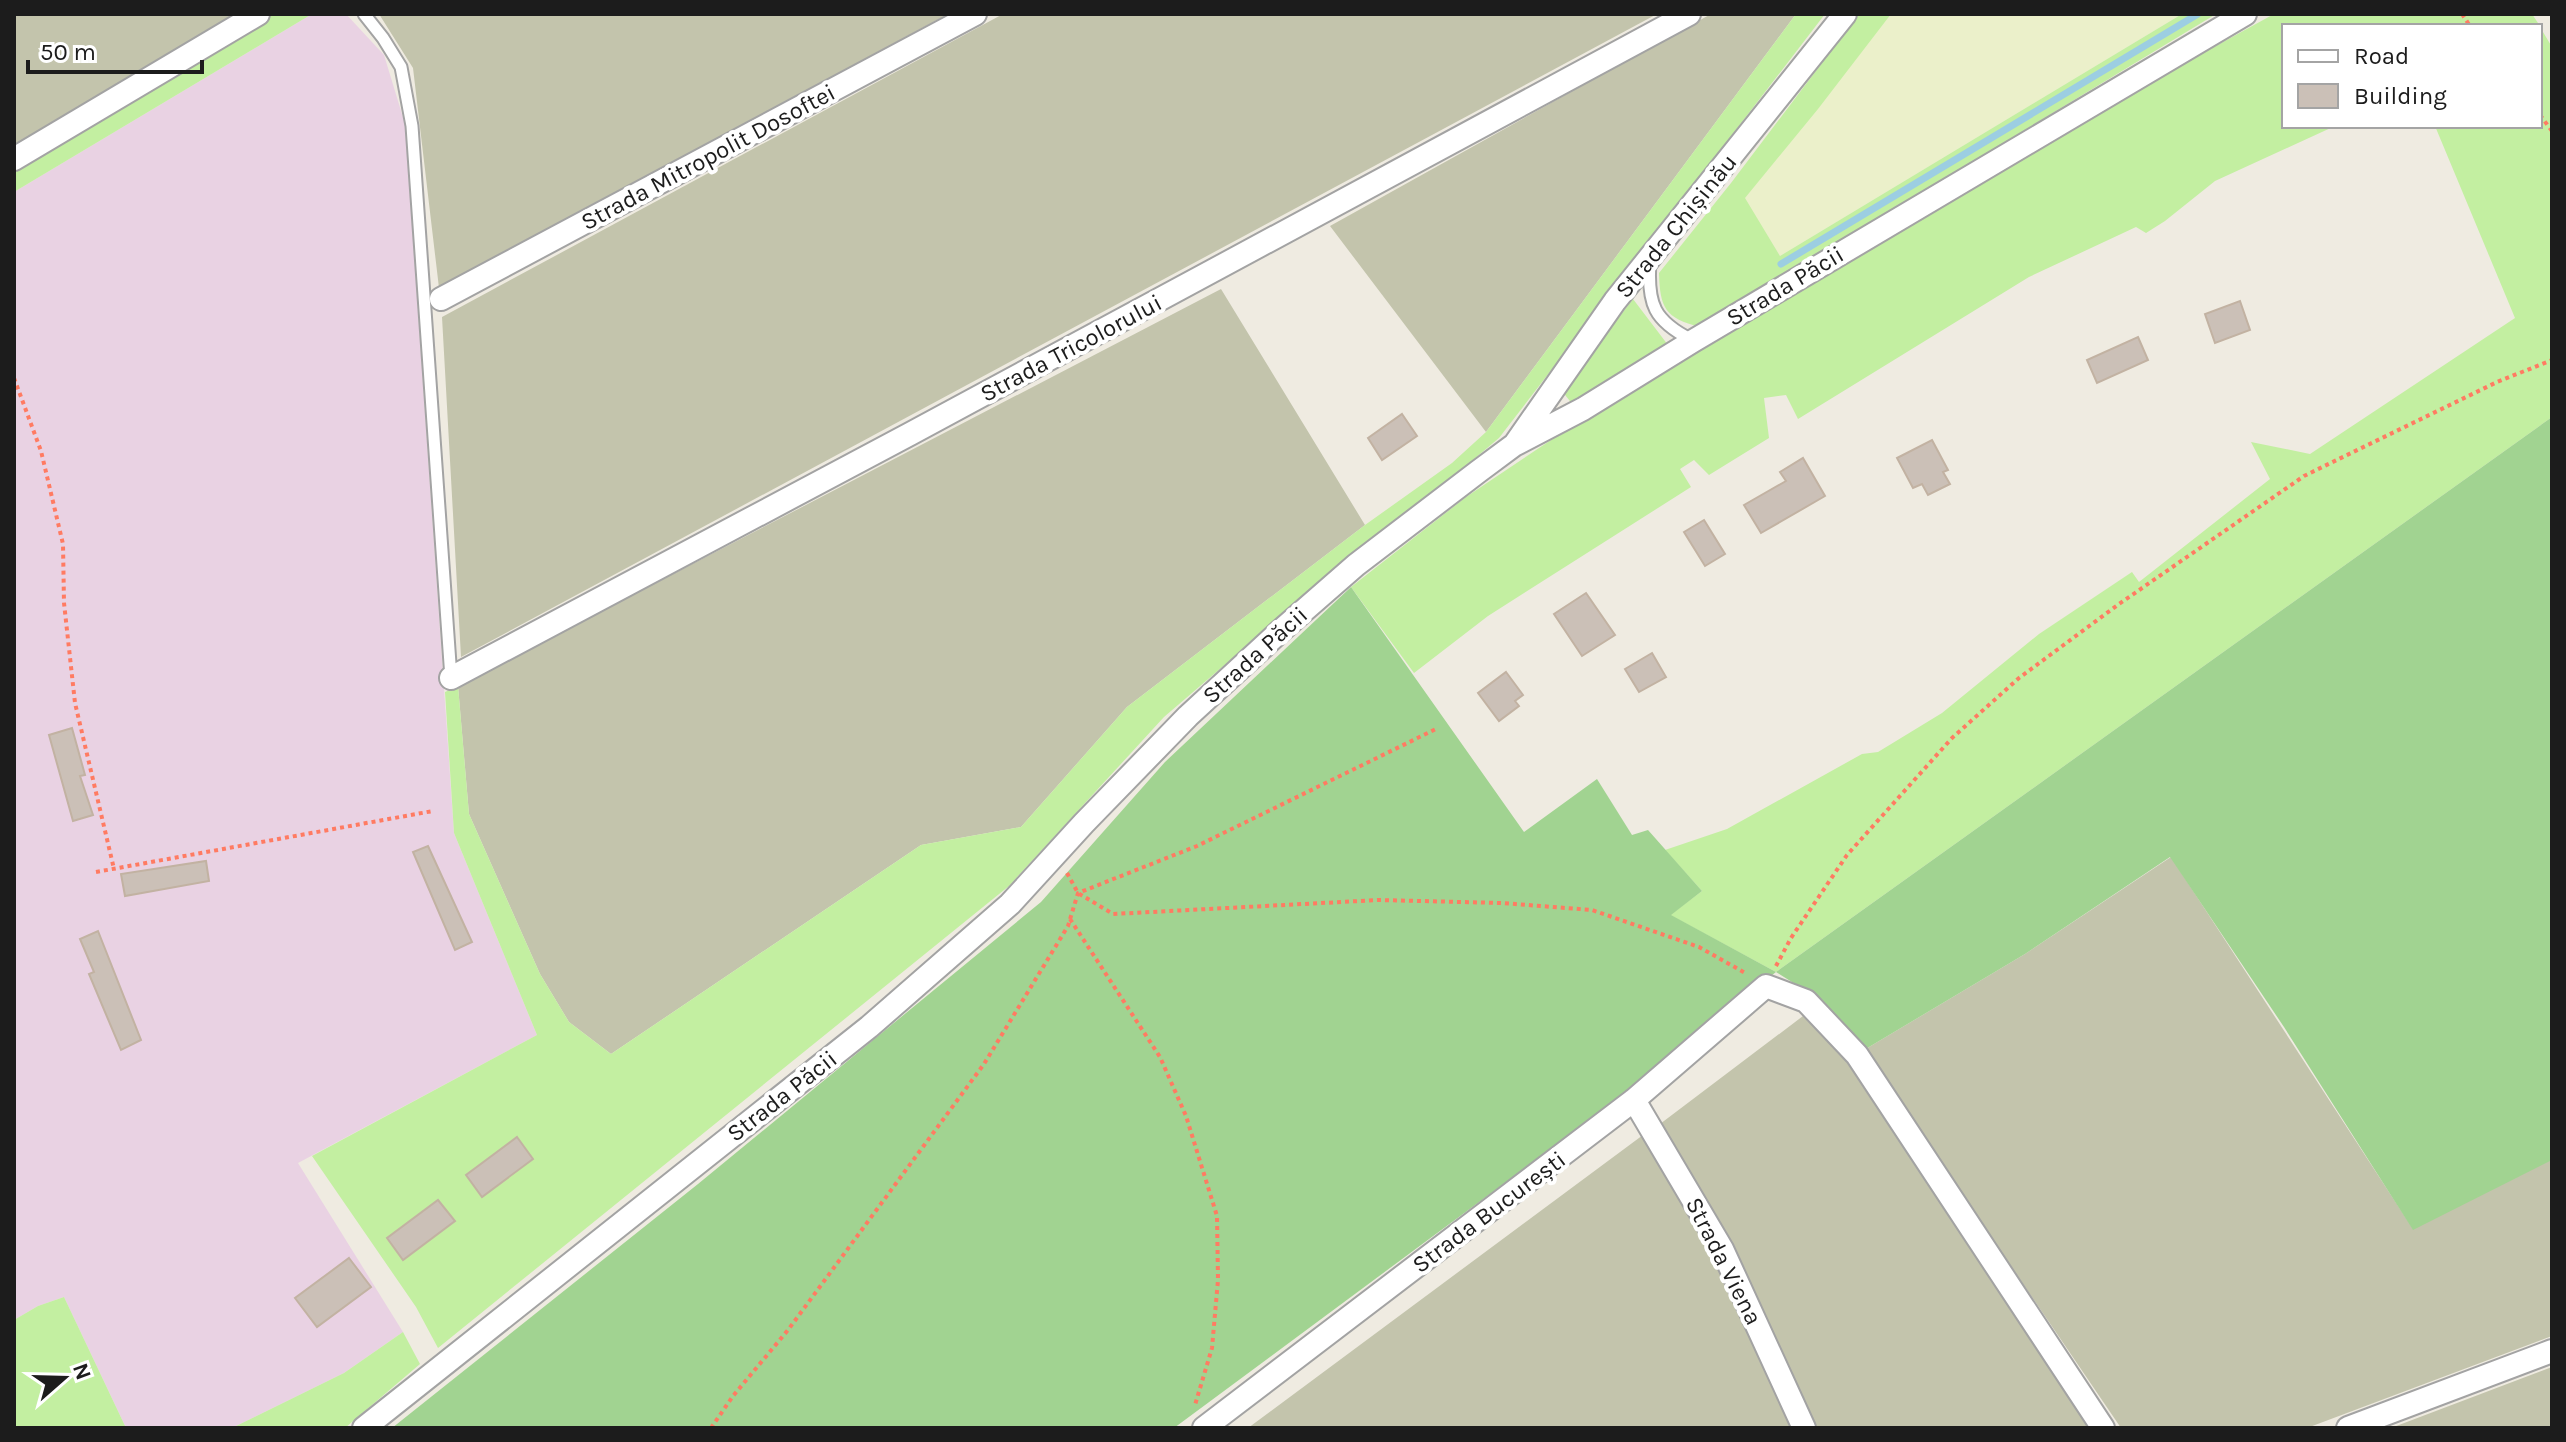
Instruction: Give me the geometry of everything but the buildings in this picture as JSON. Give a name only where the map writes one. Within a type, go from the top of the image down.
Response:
[{"type":"street","points":[[14,159],[258,14]]},
{"type":"street","name":"Strada Mitropolit Dosoftei","points":[[441,299],[975,14]]},
{"type":"street","name":"Strada Tricolorului","points":[[451,678],[1036,367],[1689,14]]},
{"type":"street","name":"Strada Chișinău","points":[[1514,445],[1615,301],[1845,14]]},
{"type":"street","name":"Strada Păcii","points":[[364,1428],[869,1027],[1010,904],[1188,716],[1277,634],[1356,565],[1514,445],[1583,409],[2245,14]]},
{"type":"street","points":[[1766,986],[1806,1001],[1857,1055],[2103,1428]]},
{"type":"street","name":"Strada București","points":[[1204,1428],[1634,1100],[1766,986]]},
{"type":"street","name":"Strada Viena","points":[[1634,1100],[1722,1249],[1804,1428]]},
{"type":"street","points":[[2348,1428],[2552,1351]]},
{"type":"lane","points":[[364,14],[401,67],[412,126],[451,678]]},
{"type":"lane","points":[[1650,260],[1648,289],[1656,315],[1672,330],[1693,341]]},
{"type":"path","points":[[1057,853],[1078,893],[1113,914],[1379,900],[1502,903],[1592,910],[1699,947],[1766,986],[1791,938],[1847,855],[1952,738],[2019,678],[2119,604],[2304,476],[2497,382],[2552,360]]},
{"type":"path","points":[[14,378],[41,451],[63,544],[64,603],[75,703],[114,869]]},
{"type":"path","points":[[1078,893],[1197,846],[1438,728]]},
{"type":"path","points":[[96,872],[433,811]]},
{"type":"path","points":[[711,1428],[733,1396],[788,1330],[984,1064],[1070,919],[1078,893]]},
{"type":"path","points":[[1070,919],[1160,1057],[1186,1116],[1217,1216],[1218,1280],[1212,1348],[1194,1407]]},
{"type":"shaded area","points":[[14,14],[241,14],[14,148]]},
{"type":"shaded area","points":[[312,14],[346,14],[384,55],[405,124],[454,833],[537,1035],[298,1163],[403,1332],[344,1373],[232,1428],[126,1428],[64,1297],[38,1306],[14,1320],[14,192]]},
{"type":"shaded area","points":[[379,14],[948,14],[439,288],[413,68]]},
{"type":"shaded area","points":[[1003,14],[1657,14],[461,657],[442,317]]},
{"type":"shaded area","points":[[1711,14],[1796,14],[1486,432],[1330,226]]},
{"type":"shaded area","points":[[1890,14],[2182,14],[1780,256],[1744,198]]},
{"type":"shaded area","points":[[1221,289],[1365,525],[1127,707],[1021,827],[921,845],[611,1054],[569,1022],[540,974],[469,814],[458,686]]},
{"type":"shaded area","points":[[2171,857],[2413,1229],[2552,1159],[2552,1336],[2307,1428],[2121,1428],[1864,1050],[2025,954]]},
{"type":"shaded area","points":[[1803,1016],[1846,1061],[2089,1428],[1813,1428],[1660,1124]]},
{"type":"shaded area","points":[[1643,1135],[1716,1256],[1793,1428],[1248,1428]]},
{"type":"shaded area","points":[[2552,1367],[2552,1428],[2391,1428]]},
{"type":"green space","points":[[273,14],[312,14],[14,192],[14,168]]},
{"type":"green space","points":[[1796,14],[1825,14],[1499,438],[1340,566],[1164,717],[1009,886],[438,1348],[416,1307],[312,1156],[537,1035],[454,833],[445,692],[458,686],[469,814],[540,974],[569,1022],[611,1054],[921,845],[1021,827],[1127,707],[1365,525],[1452,463],[1486,432]]},
{"type":"green space","points":[[1859,14],[1891,14],[1745,198],[1780,256],[2182,14],[2216,14],[1700,327],[1679,320],[1663,303],[1659,273]]},
{"type":"green space","points":[[2274,14],[2532,14],[2539,24],[2282,24],[2282,128],[2331,128],[2215,181],[2146,233],[2136,227],[2029,277],[1798,419],[1786,395],[1764,398],[1769,438],[1709,475],[1694,460],[1680,469],[1691,487],[1488,616],[1414,673],[1351,587],[1466,497],[1551,440],[2092,114]]},
{"type":"green space","points":[[2542,30],[2552,47],[2552,417],[1776,972],[1670,915],[1702,891],[1665,850],[1727,829],[1862,754],[1878,752],[1942,713],[2039,634],[2132,572],[2139,582],[2270,479],[2251,442],[2310,454],[2515,318],[2436,128],[2542,128]]},
{"type":"green space","points":[[1633,299],[1668,345],[1573,405],[1562,391]]},
{"type":"green space","points":[[2552,417],[2552,1160],[2413,1230],[2284,1027],[2170,857],[2025,954],[1864,1050],[1819,999],[1776,972]]},
{"type":"green space","points":[[1351,587],[1524,832],[1597,779],[1632,835],[1648,830],[1702,891],[1671,915],[1776,972],[1583,1125],[1174,1428],[392,1428],[698,1184],[1041,902],[1165,762]]},
{"type":"green space","points":[[64,1297],[126,1428],[14,1428],[14,1320],[38,1306]]},
{"type":"green space","points":[[403,1332],[420,1364],[345,1428],[232,1428],[344,1373]]},
{"type":"waterway","points":[[1781,264],[2198,14]]}]
